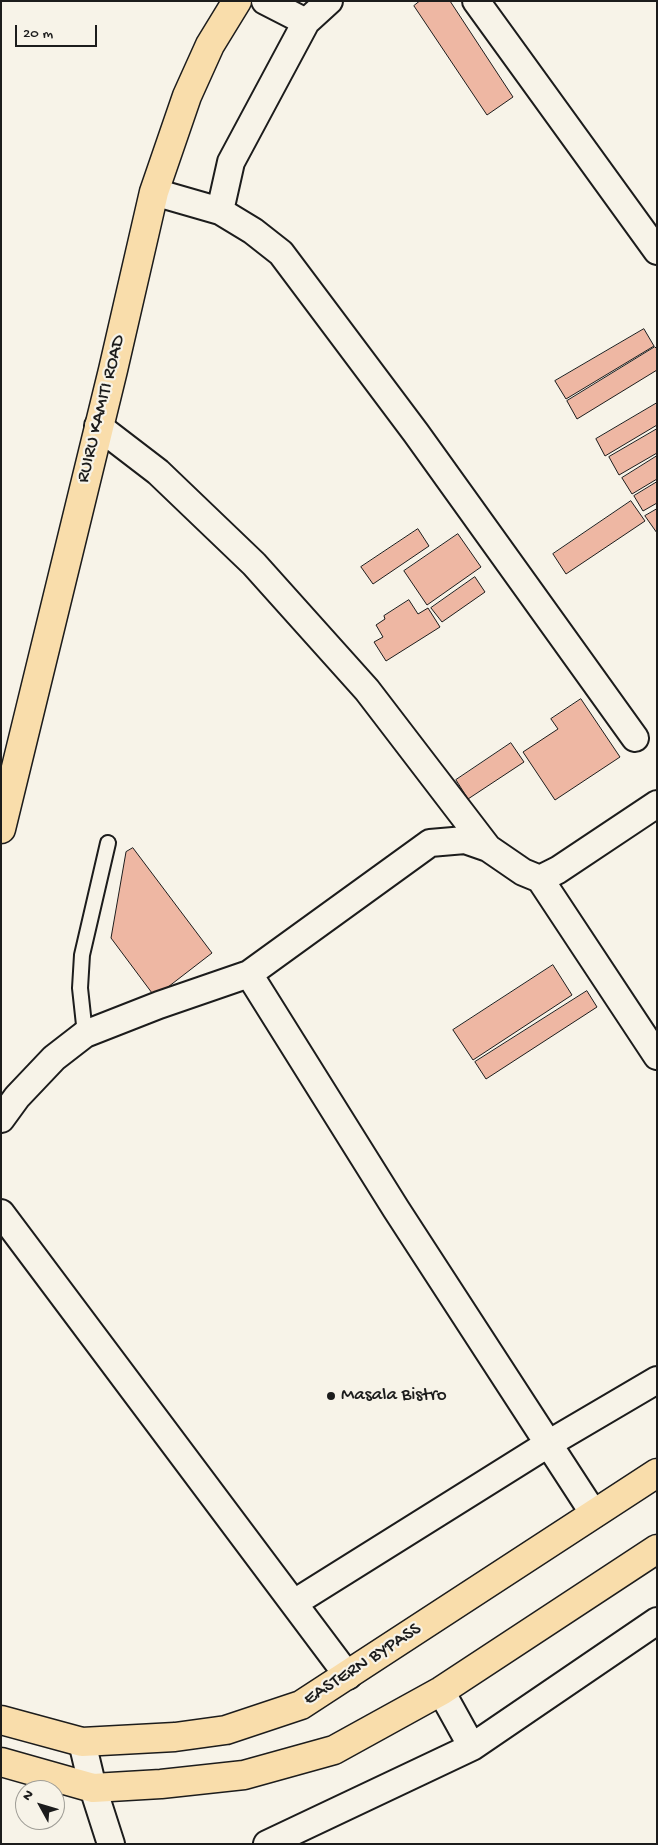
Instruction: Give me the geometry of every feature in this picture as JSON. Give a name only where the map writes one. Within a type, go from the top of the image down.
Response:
[{"type":"main road","name":"RUIRU KAMITI ROAD","points":[[1,830],[154,192],[187,96],[210,45],[237,1]]},
{"type":"main road","name":"EASTERN BYPASS","points":[[1,1720],[82,1742],[175,1737],[226,1730],[301,1705],[657,1473]]},
{"type":"main road","points":[[1,1762],[93,1788],[161,1784],[244,1775],[334,1750],[441,1692],[657,1550]]},
{"type":"street","points":[[265,1],[306,22]]},
{"type":"street","points":[[220,211],[231,162],[306,22],[329,1]]},
{"type":"street","points":[[476,1],[657,251]]},
{"type":"street","points":[[154,192],[220,211],[253,231],[281,252],[416,433],[635,738]]},
{"type":"street","points":[[98,426],[158,472],[254,564],[367,690],[488,848]]},
{"type":"street","points":[[540,879],[558,870],[657,804]]},
{"type":"street","points":[[1,1119],[17,1098],[54,1058],[85,1034],[159,1005],[249,974],[430,843],[465,840],[488,848],[523,872],[540,879],[657,1056]]},
{"type":"street","points":[[249,974],[396,1209],[594,1514]]},
{"type":"street","points":[[1,1212],[348,1676]]},
{"type":"street","points":[[294,1603],[548,1444],[657,1380]]},
{"type":"street","points":[[267,1844],[472,1747],[657,1621]]},
{"type":"street","points":[[441,1692],[472,1747]]},
{"type":"street","points":[[82,1742],[93,1788],[110,1844]]},
{"type":"lane","points":[[85,1034],[80,988],[82,955],[108,843]]},
{"type":"building","points":[[420,1],[450,1],[513,97],[487,115],[414,6]]},
{"type":"building","points":[[644,329],[654,346],[566,399],[555,381]]},
{"type":"building","points":[[655,347],[657,349],[657,370],[577,419],[567,401]]},
{"type":"building","points":[[657,403],[657,425],[605,456],[596,439]]},
{"type":"building","points":[[657,429],[657,453],[619,475],[609,457]]},
{"type":"building","points":[[657,456],[657,479],[632,494],[622,478]]},
{"type":"building","points":[[657,482],[657,503],[643,511],[634,496]]},
{"type":"building","points":[[631,501],[645,521],[566,574],[553,554]]},
{"type":"building","points":[[657,509],[657,533],[645,516]]},
{"type":"building","points":[[418,529],[429,546],[373,584],[361,567]]},
{"type":"building","points":[[458,534],[481,567],[427,605],[404,571]]},
{"type":"building","points":[[475,577],[485,592],[442,622],[431,608]]},
{"type":"building","points":[[409,600],[418,614],[428,608],[440,627],[386,661],[374,642],[383,637],[376,625],[385,619],[384,616]]},
{"type":"building","points":[[581,699],[620,757],[555,800],[523,752],[558,729],[551,719]]},
{"type":"building","points":[[511,743],[524,762],[468,799],[456,780]]},
{"type":"building","points":[[133,848],[212,953],[155,997],[111,938],[126,852]]},
{"type":"building","points":[[553,965],[572,995],[473,1060],[453,1030]]},
{"type":"building","points":[[587,991],[597,1007],[486,1079],[475,1062]]},
{"type":"place","name":"Masala Bistro","points":[[331,1396]]}]
